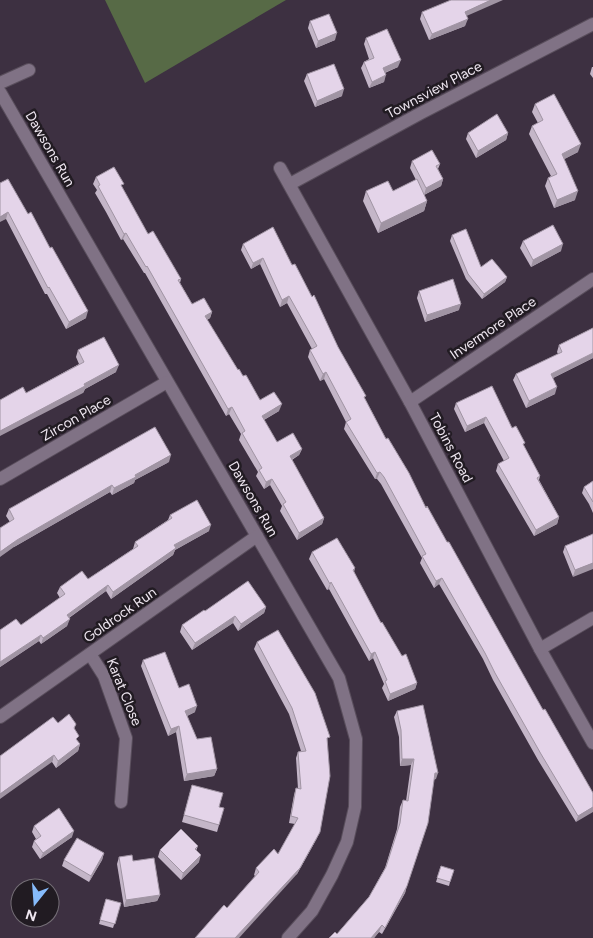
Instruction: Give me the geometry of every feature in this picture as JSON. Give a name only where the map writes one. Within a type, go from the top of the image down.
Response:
[{"type":"street","name":"Townsview Place","points":[[290,184],[421,113],[593,24]]},
{"type":"street","points":[[0,83],[28,70]]},
{"type":"street","name":"Dawsons Run","points":[[0,92],[340,678],[356,739],[355,807],[347,842],[332,875],[312,910],[288,938]]},
{"type":"street","name":"Tobins Road","points":[[280,168],[410,402],[540,649],[593,743]]},
{"type":"street","name":"Invermore Place","points":[[410,402],[593,279]]},
{"type":"street","name":"Zircon Place","points":[[0,479],[167,382]]},
{"type":"street","name":"Goldrock Run","points":[[0,717],[257,536]]},
{"type":"street","points":[[540,649],[593,618]]},
{"type":"street","name":"Karat Close","points":[[90,654],[104,676],[126,738],[121,802]]},
{"type":"green space","points":[[105,0],[286,0],[145,83]]},
{"type":"building","points":[[451,0],[491,0],[465,12],[468,19],[432,34],[422,12]]},
{"type":"building","points":[[329,14],[337,33],[318,41],[310,21]]},
{"type":"building","points":[[387,29],[401,60],[383,68],[386,75],[372,82],[364,62],[374,58],[366,38]]},
{"type":"building","points":[[334,64],[344,89],[317,101],[307,74]]},
{"type":"building","points":[[554,94],[581,144],[562,154],[578,191],[557,200],[548,178],[557,174],[532,126],[543,120],[535,104]]},
{"type":"building","points":[[497,114],[508,133],[478,151],[468,133]]},
{"type":"building","points":[[432,150],[440,164],[436,166],[443,179],[426,188],[412,161]]},
{"type":"building","points":[[114,167],[124,184],[121,185],[148,234],[153,231],[181,279],[178,280],[192,304],[204,298],[212,312],[205,316],[238,370],[243,376],[246,375],[260,400],[274,392],[282,404],[262,416],[277,442],[293,433],[302,449],[290,456],[324,518],[299,533],[283,504],[286,502],[272,479],[266,482],[259,470],[262,468],[242,433],[245,431],[232,407],[228,409],[147,266],[126,233],[124,234],[98,186],[100,185],[96,177]]},
{"type":"building","points":[[8,179],[28,214],[31,212],[88,311],[69,322],[48,288],[8,212],[0,217],[0,183]]},
{"type":"building","points":[[417,179],[427,201],[381,223],[366,191],[388,181],[393,191]]},
{"type":"building","points":[[553,225],[563,244],[533,260],[523,241]]},
{"type":"building","points":[[273,227],[292,265],[295,264],[312,297],[314,295],[338,347],[366,396],[364,397],[386,439],[388,438],[409,473],[426,508],[427,506],[447,542],[449,542],[543,710],[545,709],[593,793],[593,807],[578,816],[442,578],[436,581],[422,556],[426,554],[384,477],[380,472],[377,473],[346,422],[351,419],[326,372],[323,374],[310,350],[317,346],[289,296],[282,300],[263,258],[253,263],[243,244]]},
{"type":"building","points":[[466,229],[481,267],[492,259],[507,277],[484,294],[468,274],[452,235]]},
{"type":"building","points":[[453,279],[461,304],[427,315],[419,291]]},
{"type":"building","points":[[593,328],[593,353],[551,374],[557,387],[529,401],[516,374],[562,352],[559,345]]},
{"type":"building","points":[[104,337],[119,365],[84,384],[85,386],[0,431],[0,400],[23,387],[26,393],[84,362],[78,350]]},
{"type":"building","points":[[492,386],[512,428],[516,426],[525,443],[523,444],[540,476],[537,478],[559,517],[536,530],[498,464],[509,458],[486,417],[467,426],[456,403]]},
{"type":"building","points":[[155,427],[171,455],[135,475],[136,477],[114,488],[112,485],[17,540],[0,552],[0,528],[14,519],[9,509]]},
{"type":"building","points":[[593,481],[593,502],[584,487]]},
{"type":"building","points":[[197,500],[211,525],[174,545],[176,548],[113,592],[108,585],[67,615],[70,619],[43,638],[41,635],[0,662],[0,630],[16,619],[21,625],[65,594],[60,587],[82,571],[88,579],[138,546],[135,542],[172,518],[170,515]]},
{"type":"building","points":[[593,534],[593,563],[575,570],[565,546]]},
{"type":"building","points":[[337,538],[355,568],[353,570],[381,623],[402,656],[406,654],[417,683],[390,694],[385,681],[387,680],[375,652],[371,654],[312,552]]},
{"type":"building","points":[[248,581],[266,607],[241,624],[235,616],[195,643],[182,625]]},
{"type":"building","points":[[278,630],[315,693],[330,737],[327,738],[330,776],[320,832],[300,868],[235,938],[195,938],[224,905],[227,908],[259,872],[256,868],[274,849],[278,854],[298,818],[291,816],[296,788],[301,789],[298,752],[306,751],[292,708],[257,642]]},
{"type":"building","points":[[165,652],[179,688],[189,684],[197,706],[185,711],[197,739],[211,737],[217,769],[187,774],[179,726],[171,729],[143,660]]},
{"type":"building","points":[[423,705],[438,773],[435,773],[428,823],[407,886],[385,928],[382,925],[371,938],[329,938],[335,932],[337,934],[369,897],[386,867],[400,823],[403,800],[408,801],[414,759],[402,759],[401,730],[397,711]]},
{"type":"building","points":[[69,714],[76,724],[74,728],[79,736],[76,739],[80,744],[58,761],[54,755],[0,794],[0,756],[53,717],[58,723]]},
{"type":"building","points":[[192,785],[223,793],[219,807],[224,808],[219,825],[184,815]]},
{"type":"building","points":[[59,808],[74,831],[43,853],[34,841],[41,836],[34,826]]},
{"type":"building","points":[[181,829],[198,846],[195,849],[201,855],[183,873],[160,850]]},
{"type":"building","points":[[77,838],[104,853],[91,876],[64,860]]},
{"type":"building","points":[[132,855],[133,861],[154,858],[160,895],[126,900],[119,857]]},
{"type":"building","points":[[441,866],[454,870],[450,882],[437,878]]},
{"type":"building","points":[[106,899],[121,903],[115,924],[100,920]]}]
